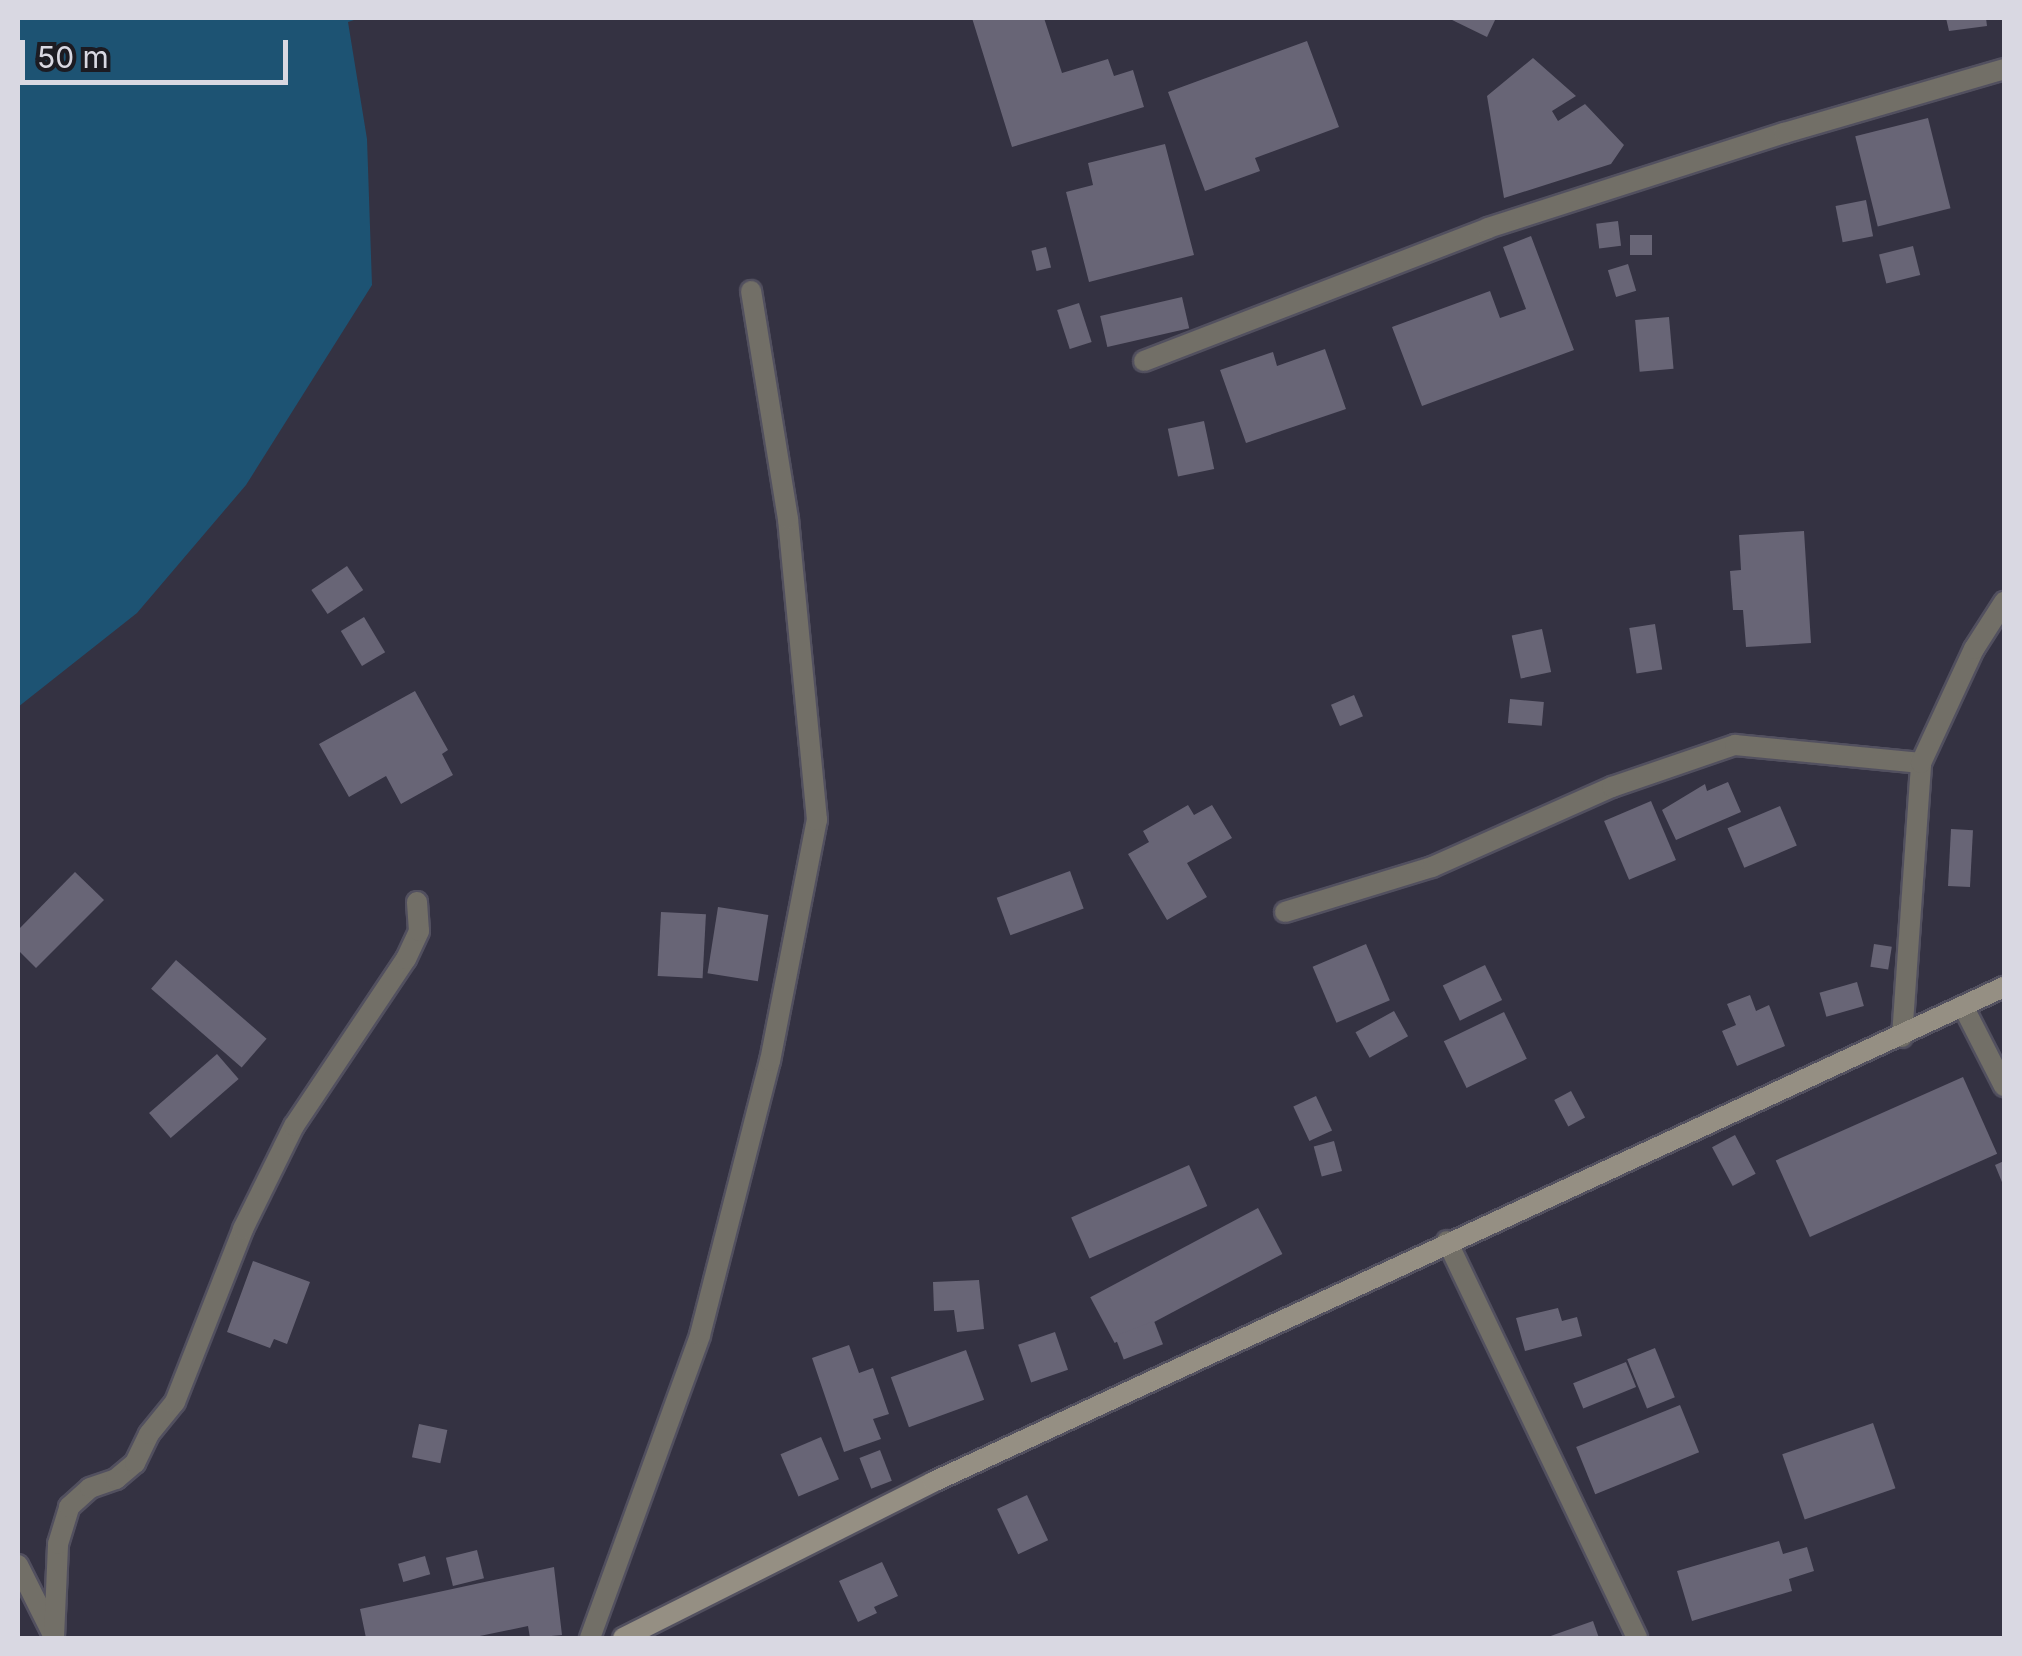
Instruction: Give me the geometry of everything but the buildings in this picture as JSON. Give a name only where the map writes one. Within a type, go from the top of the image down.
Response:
[{"type":"street","points":[[1144,362],[1488,228],[2004,69]]},
{"type":"street","points":[[590,1638],[700,1335],[770,1061],[817,820],[788,519],[750,291]]},
{"type":"street","points":[[1902,1036],[1921,763],[1974,649],[2004,602]]},
{"type":"street","points":[[1285,912],[1432,867],[1612,787],[1735,745],[1921,763]]},
{"type":"street","points":[[54,1638],[58,1544],[69,1507],[90,1488],[116,1479],[134,1463],[149,1434],[175,1402],[243,1229],[294,1126],[406,959],[419,931],[417,902]]},
{"type":"street","points":[[623,1638],[933,1482],[2004,987]]},
{"type":"street","points":[[1963,1006],[2004,1086]]},
{"type":"street","points":[[1447,1242],[1637,1638]]},
{"type":"street","points":[[18,1565],[54,1638]]},
{"type":"water","points":[[18,18],[360,18],[348,22],[367,139],[372,285],[246,485],[137,613],[18,707]]}]
